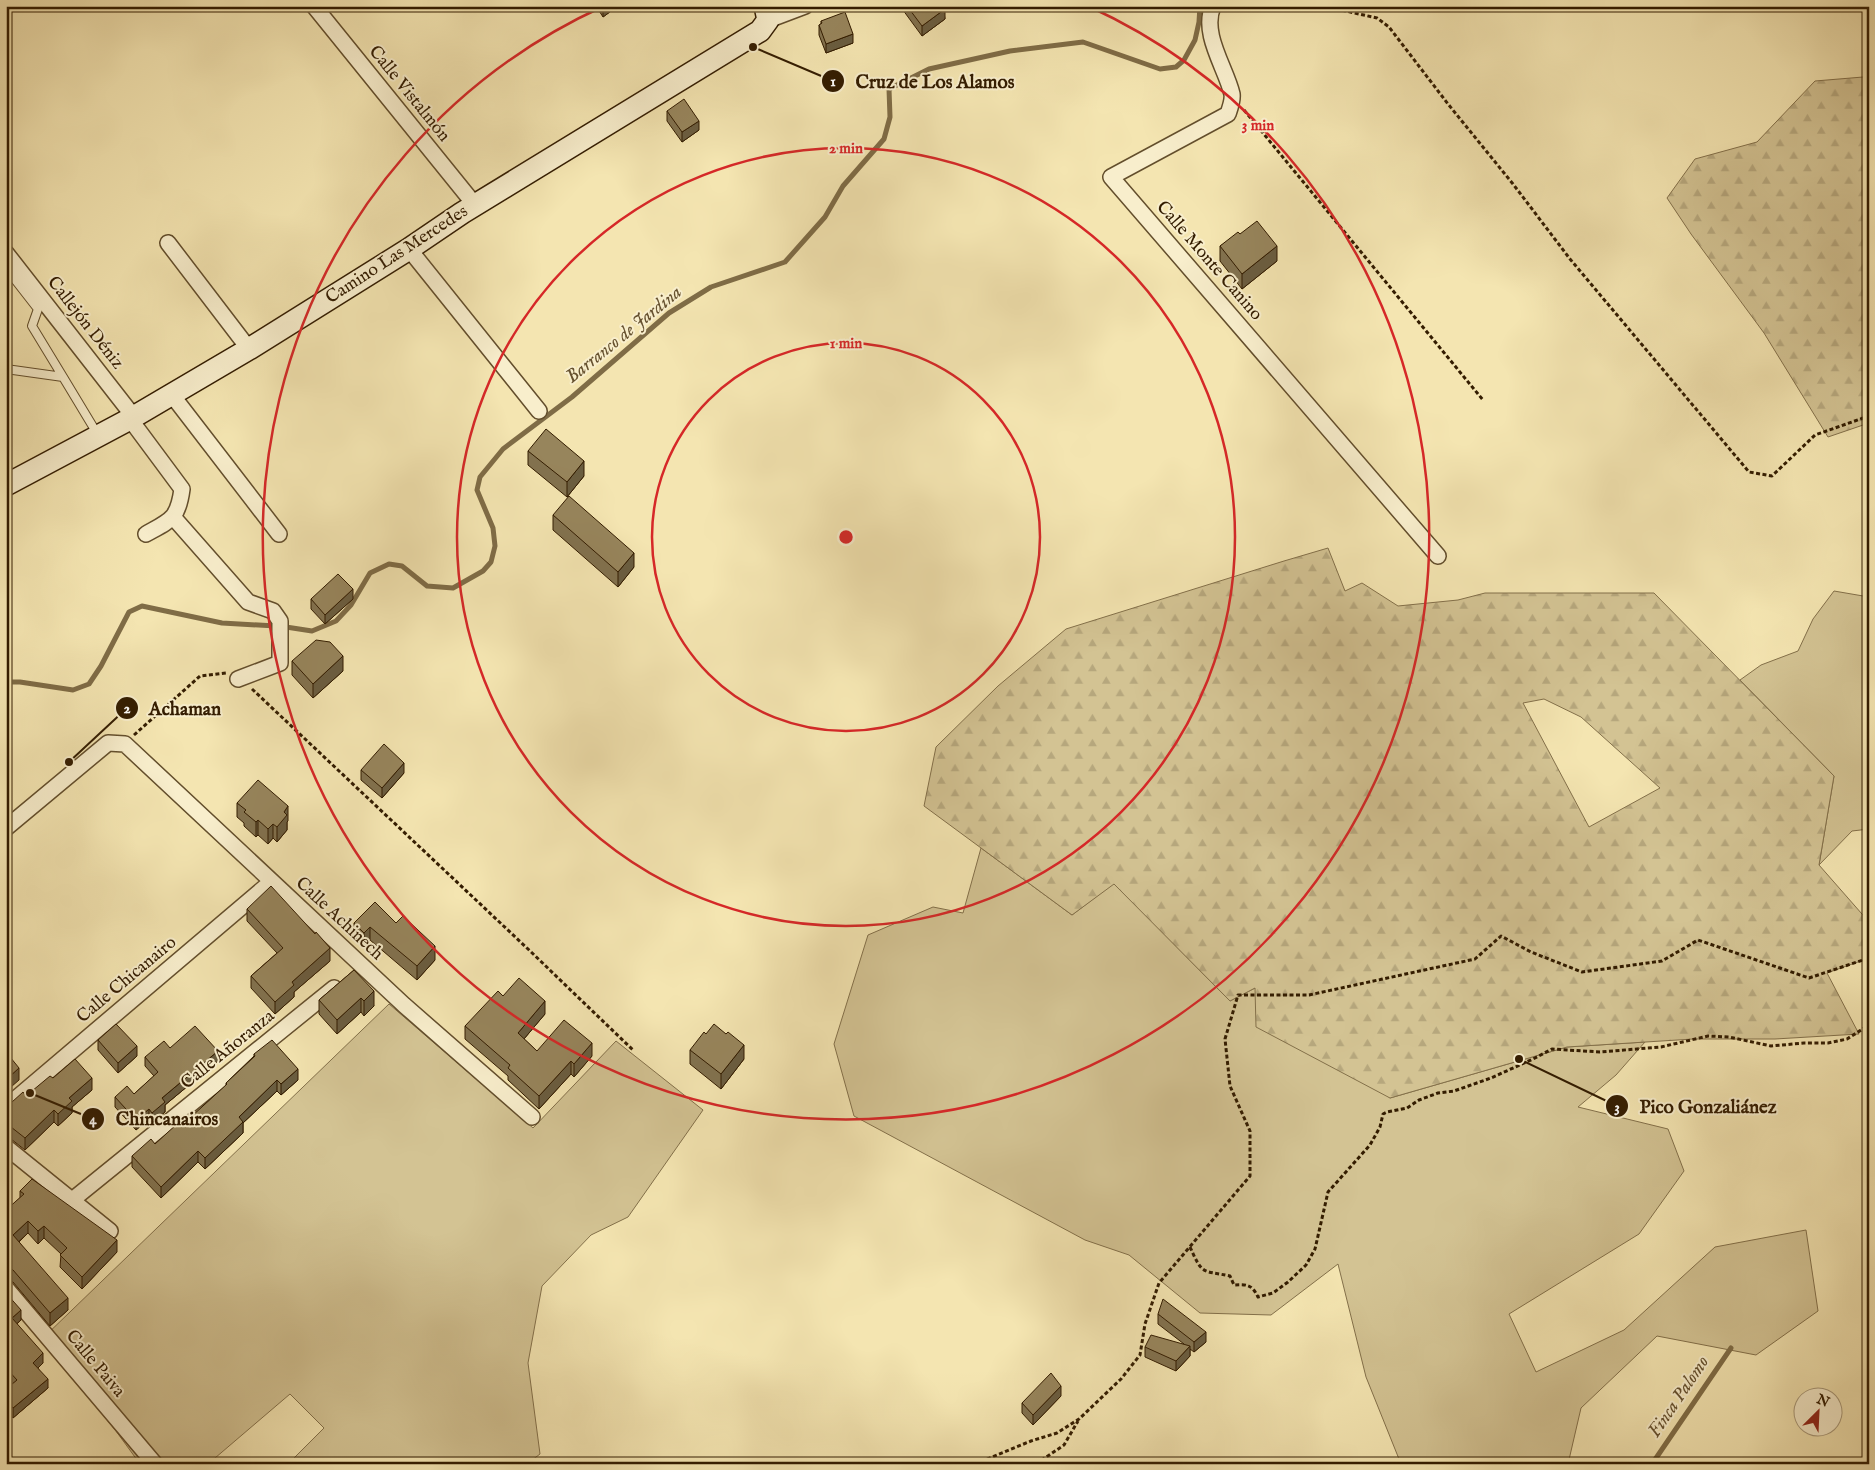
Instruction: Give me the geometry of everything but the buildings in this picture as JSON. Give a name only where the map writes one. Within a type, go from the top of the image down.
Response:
[{"type":"main road","name":"Camino Las Mercedes","points":[[6,485],[99,437],[249,349],[475,205],[760,31],[767,13]]},
{"type":"street","name":"Calle Vistalmón","points":[[314,6],[475,205]]},
{"type":"street","points":[[767,13],[805,6]]},
{"type":"street","points":[[1213,6],[1210,12],[1212,40],[1233,96]]},
{"type":"street","name":"Calle Monte Canino","points":[[1233,96],[1228,114],[1112,177],[1438,556]]},
{"type":"street","points":[[168,243],[249,349]]},
{"type":"street","points":[[409,248],[539,411]]},
{"type":"street","name":"Callejón Déniz","points":[[6,253],[132,418],[182,489],[180,502],[174,518]]},
{"type":"street","points":[[172,395],[279,534]]},
{"type":"street","points":[[146,534],[174,518],[248,602],[273,611],[280,628],[280,663],[238,679]]},
{"type":"street","points":[[7,826],[108,743],[125,744]]},
{"type":"street","name":"Calle Achinech","points":[[125,744],[362,966],[532,1118]]},
{"type":"street","name":"Calle Chicanairo","points":[[6,1107],[272,882]]},
{"type":"street","name":"Calle Añoranza","points":[[71,1201],[362,966]]},
{"type":"street","points":[[6,1147],[110,1231]]},
{"type":"street","name":"Calle Paiva","points":[[6,1288],[155,1464]]},
{"type":"lane","points":[[6,268],[38,308],[32,326],[99,437]]},
{"type":"lane","points":[[6,369],[62,377]]},
{"type":"path","points":[[1323,6],[1377,18],[1389,27],[1448,104],[1514,184],[1570,258],[1749,472],[1772,476],[1815,435],[1869,416]]},
{"type":"path","points":[[1233,96],[1483,400]]},
{"type":"path","points":[[125,744],[200,676],[226,673],[246,683],[634,1051]]},
{"type":"path","points":[[975,1464],[1031,1441],[1057,1433],[1080,1419],[1121,1379],[1140,1355],[1144,1324],[1158,1283],[1250,1176],[1250,1131],[1230,1086],[1225,1039],[1238,995],[1309,995],[1475,959],[1501,936],[1531,952],[1582,972],[1662,961],[1698,940],[1809,978],[1869,958]]},
{"type":"path","points":[[1190,1247],[1199,1267],[1210,1274],[1230,1276],[1234,1286],[1247,1284],[1253,1287],[1258,1297],[1273,1293],[1306,1265],[1314,1250],[1328,1192],[1370,1145],[1380,1127],[1383,1114],[1407,1108],[1420,1100],[1438,1093],[1454,1091],[1491,1078],[1533,1060],[1552,1049],[1600,1052],[1660,1047],[1708,1036],[1729,1037],[1771,1046],[1828,1043],[1847,1039],[1869,1024]]},
{"type":"path","points":[[1036,1464],[1064,1445],[1080,1419]]},
{"type":"green space","points":[[1863,77],[1869,85],[1869,423],[1828,437],[1764,333],[1691,234],[1667,198],[1695,159],[1757,142],[1815,81]]},
{"type":"green space","points":[[1328,548],[1345,591],[1362,583],[1398,606],[1458,600],[1485,593],[1654,593],[1834,776],[1819,865],[1869,922],[1869,958],[1827,973],[1859,1034],[1775,1039],[1693,1039],[1567,1047],[1390,1098],[1256,1027],[1255,988],[1230,1001],[1114,884],[1072,915],[924,806],[936,747],[998,686],[1066,629]],"holes":[[[1544,699],[1581,717],[1660,788],[1589,827],[1523,703]]]},
{"type":"green space","points":[[1834,591],[1869,597],[1869,829],[1852,831],[1819,865],[1834,776],[1740,680],[1761,665],[1798,651],[1813,619]]},
{"type":"green space","points":[[981,848],[1072,915],[1114,883],[1230,1001],[1255,988],[1390,1098],[1567,1047],[1645,1042],[1616,1075],[1578,1107],[1668,1129],[1684,1171],[1639,1234],[1509,1314],[1536,1372],[1624,1330],[1715,1247],[1806,1230],[1818,1311],[1756,1355],[1657,1336],[1581,1408],[1568,1464],[1401,1464],[1366,1377],[1338,1264],[1271,1315],[1200,1313],[1129,1255],[1085,1240],[854,1116],[834,1044],[868,935],[933,907],[963,913]]},
{"type":"green space","points":[[389,1004],[533,1128],[616,1041],[703,1110],[628,1217],[591,1235],[542,1286],[528,1363],[540,1454],[527,1464],[288,1464],[324,1428],[290,1394],[208,1464],[140,1464],[42,1339]]},
{"type":"waterway","name":"Barranco de Jardina","points":[[286,627],[312,631],[336,621],[351,605],[370,573],[389,564],[402,566],[427,586],[453,588],[483,571],[491,562],[495,546],[493,528],[477,490],[480,477],[503,449],[572,397],[669,313],[711,287],[785,262],[825,217],[843,186],[884,139],[890,117],[889,89],[929,69],[1010,51],[1083,42],[1160,69],[1176,67],[1184,60],[1195,40],[1200,6]]},
{"type":"waterway","name":"Barranco de Jardina","points":[[6,682],[20,682],[73,690],[89,684],[101,666],[129,612],[142,606],[222,623],[276,626]]},
{"type":"waterway","name":"Finca Palomo","points":[[1652,1464],[1731,1348]]},
{"type":"place","name":"Cruz de Los Alamos","points":[[753,47]]},
{"type":"place","name":"Achaman","points":[[69,762]]},
{"type":"place","name":"Pico Gonzaliánez","points":[[1519,1059]]},
{"type":"place","name":"Chincanairos","points":[[30,1093]]}]
